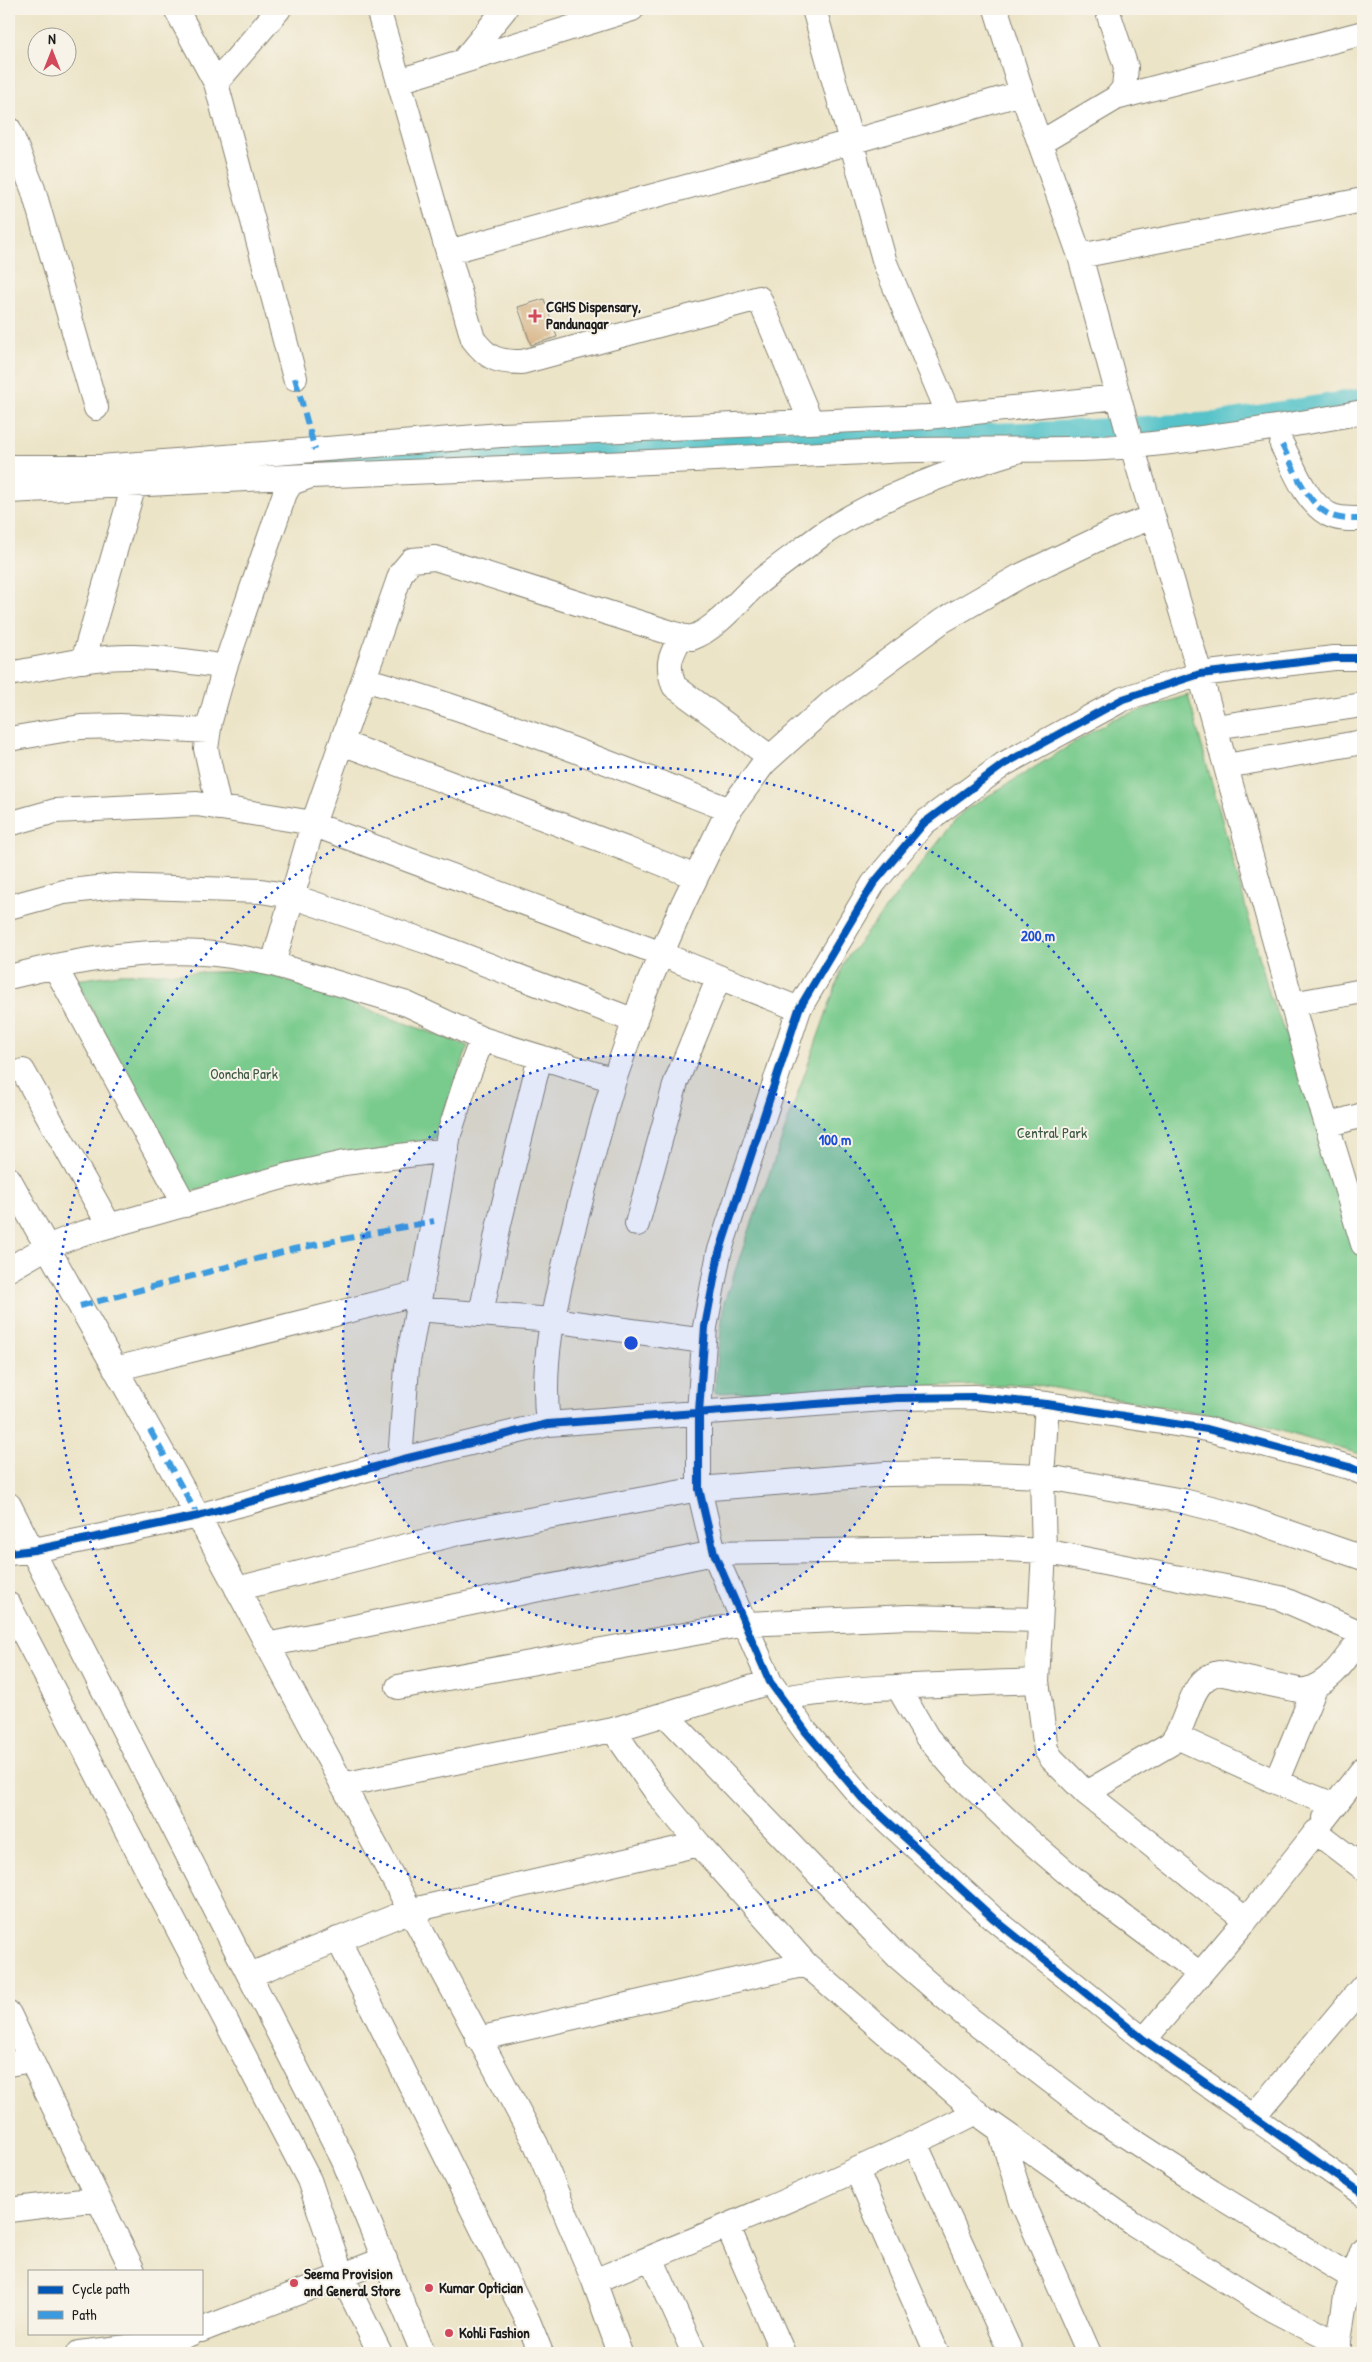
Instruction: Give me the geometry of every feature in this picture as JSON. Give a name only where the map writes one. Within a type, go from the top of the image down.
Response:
[{"type":"street","points":[[176,9],[216,83],[295,378]]},
{"type":"street","points":[[216,83],[279,9]]},
{"type":"street","points":[[378,9],[473,339],[484,354],[502,362],[522,362],[759,298],[811,422]]},
{"type":"street","points":[[463,61],[505,9]]},
{"type":"street","points":[[399,81],[632,9]]},
{"type":"street","points":[[814,9],[885,264],[949,415]]},
{"type":"street","points":[[996,9],[1022,93],[1080,256],[1118,397],[1200,674],[1292,1004],[1363,1244]]},
{"type":"street","points":[[1107,9],[1126,68],[1124,88],[1116,98]]},
{"type":"street","points":[[1040,143],[1116,98],[1363,33]]},
{"type":"street","points":[[448,252],[851,142],[1022,93]]},
{"type":"street","points":[[9,129],[32,189],[96,408]]},
{"type":"street","points":[[1080,256],[1363,200]]},
{"type":"street","points":[[9,467],[101,467],[502,435],[949,415],[1118,397]]},
{"type":"street","points":[[9,492],[311,476],[680,462],[892,451],[1020,450],[1270,429],[1363,412]]},
{"type":"street","points":[[1282,446],[1306,492],[1316,506],[1329,515],[1348,519],[1363,519]]},
{"type":"street","points":[[273,964],[313,824],[401,573],[412,560],[422,557],[434,558],[692,638],[720,620],[759,583],[822,535],[884,500],[976,463],[1020,450]]},
{"type":"street","points":[[219,808],[206,749],[208,731],[225,667],[285,493],[291,484],[311,476]]},
{"type":"street","points":[[83,661],[134,485]]},
{"type":"street","points":[[548,1424],[545,1394],[547,1346],[597,1137],[634,1021],[661,954],[730,810],[770,757],[832,702],[942,621],[1020,576],[1113,532],[1153,517]]},
{"type":"street","points":[[681,636],[669,659],[668,669],[674,686],[770,757]]},
{"type":"street","points":[[9,674],[83,661],[133,657],[190,661],[225,667]]},
{"type":"street","points":[[1363,658],[1334,658],[1200,674],[1123,699],[1004,764],[924,823],[873,884],[799,1009],[719,1253],[704,1341],[699,1412],[699,1489],[714,1554],[776,1690],[806,1732],[869,1804],[994,1919],[1144,2040],[1252,2118],[1363,2194]]},
{"type":"street","points":[[364,679],[423,696],[546,738],[730,810]]},
{"type":"street","points":[[1215,727],[1363,705]]},
{"type":"street","points":[[9,739],[81,727],[120,726],[208,731]]},
{"type":"street","points":[[1226,766],[1363,742]]},
{"type":"street","points":[[342,743],[617,846],[696,878]]},
{"type":"street","points":[[9,824],[56,811],[198,804],[313,824],[661,954],[799,1009]]},
{"type":"street","points":[[9,907],[64,892],[115,886],[261,891],[291,896],[428,942],[634,1021]]},
{"type":"street","points":[[9,977],[121,956],[178,953],[223,954],[273,964],[407,1004],[482,1039],[614,1080]]},
{"type":"street","points":[[55,967],[185,1205]]},
{"type":"street","points":[[637,1224],[676,1082],[719,977]]},
{"type":"street","points":[[1292,1004],[1363,992]]},
{"type":"street","points":[[400,1460],[407,1367],[450,1134],[466,1081],[482,1039]]},
{"type":"street","points":[[481,1314],[499,1224],[540,1057]]},
{"type":"street","points":[[23,1071],[109,1225]]},
{"type":"street","points":[[1327,1125],[1363,1115]]},
{"type":"street","points":[[9,1269],[47,1247],[109,1225],[286,1176],[344,1163],[447,1150]]},
{"type":"street","points":[[9,1179],[198,1516],[536,2144],[594,2281],[620,2353]]},
{"type":"street","points":[[115,1369],[418,1301],[481,1314],[552,1320],[704,1341]]},
{"type":"street","points":[[9,1553],[34,1550],[198,1516],[400,1460],[548,1424],[906,1398],[974,1397],[1047,1404],[1207,1429],[1349,1467],[1363,1473]]},
{"type":"street","points":[[1047,1404],[1042,1476],[1044,1551],[1037,1681],[1046,1750],[1052,1759],[1086,1793],[1246,1920]]},
{"type":"street","points":[[237,1589],[458,1533],[699,1489],[886,1474],[958,1473],[1042,1476],[1235,1514],[1363,1558]]},
{"type":"street","points":[[9,1505],[34,1550],[344,2159],[423,2353]]},
{"type":"street","points":[[267,1645],[714,1554],[987,1548],[1044,1551],[1280,1598],[1363,1635],[1327,1682],[1315,1688],[1303,1691],[1219,1672],[1212,1674],[1199,1683],[1177,1737],[1170,1744],[1086,1793]]},
{"type":"street","points":[[9,1605],[309,2180],[342,2276],[380,2353]]},
{"type":"street","points":[[398,1687],[745,1624],[909,1617],[1039,1620]]},
{"type":"street","points":[[342,1785],[613,1730],[665,1714],[776,1690],[818,1692],[1037,1681]]},
{"type":"street","points":[[898,1687],[927,1737],[971,1786],[1024,1836],[1080,1884],[1200,1974]]},
{"type":"street","points":[[1276,1782],[1315,1688]]},
{"type":"street","points":[[665,1714],[898,1957],[966,2016],[1100,2119],[1212,2192],[1353,2278]]},
{"type":"street","points":[[613,1730],[659,1796],[699,1844],[806,1964],[977,2112],[1134,2224],[1338,2348],[1346,2296],[1363,2249]]},
{"type":"street","points":[[1177,1737],[1276,1782],[1334,1805]]},
{"type":"street","points":[[1144,2040],[1246,1920],[1363,1769]]},
{"type":"street","points":[[1316,1832],[1363,1868]]},
{"type":"street","points":[[250,1975],[409,1911],[699,1844]]},
{"type":"street","points":[[338,1939],[528,2321],[541,2353]]},
{"type":"street","points":[[478,2039],[806,1964]]},
{"type":"street","points":[[1252,2118],[1363,1986]]},
{"type":"street","points":[[9,2014],[20,2062],[98,2199],[133,2270]]},
{"type":"street","points":[[594,2281],[728,2227],[857,2171],[977,2112]]},
{"type":"street","points":[[1000,2130],[1022,2202],[1089,2353]]},
{"type":"street","points":[[915,2144],[1011,2353]]},
{"type":"street","points":[[857,2171],[937,2353]]},
{"type":"street","points":[[9,2210],[98,2199]]},
{"type":"street","points":[[728,2227],[783,2353]]},
{"type":"street","points":[[651,2258],[694,2353]]},
{"type":"street","points":[[202,2330],[384,2259]]},
{"type":"street","points":[[79,2353],[168,2343],[190,2334]]},
{"type":"green space","name":"Central Park","points":[[1188,695],[1270,996],[1363,1222],[1363,1455],[1247,1421],[1032,1384],[714,1393],[724,1302],[845,960],[962,812],[1113,719]]},
{"type":"green space","name":"Ooncha Park","points":[[261,971],[468,1046],[437,1138],[189,1192],[76,980],[119,974]]},
{"type":"building","points":[[544,299],[557,337],[531,345],[518,307]]},
{"type":"waterway","points":[[253,466],[803,438],[1055,431],[1214,422],[1363,398]]},
{"type":"marked path","points":[[295,378],[315,450]]},
{"type":"marked path","points":[[1282,445],[1307,493],[1320,508],[1336,517],[1363,519]]},
{"type":"marked path","points":[[80,1306],[294,1249],[434,1221]]},
{"type":"marked path","points":[[150,1430],[198,1516]]},
{"type":"cycle path","points":[[1363,658],[1334,658],[1200,674],[1123,699],[1004,764],[924,823],[873,884],[799,1009],[719,1253],[705,1327],[699,1412],[699,1489],[714,1553],[770,1682],[806,1732],[862,1798],[994,1919],[1144,2040],[1363,2194]]},
{"type":"cycle path","points":[[9,1553],[34,1550],[198,1516],[400,1460],[548,1424],[897,1398],[974,1397],[1047,1404],[1207,1429],[1349,1467],[1363,1473]]},
{"type":"place","name":"CGHS Dispensary, Pandunagar","points":[[535,316]]},
{"type":"place","name":"Seema Provision and General Store","points":[[294,2283]]},
{"type":"place","name":"Kumar Optician","points":[[429,2288]]},
{"type":"place","name":"Kohli Fashion","points":[[449,2333]]}]
